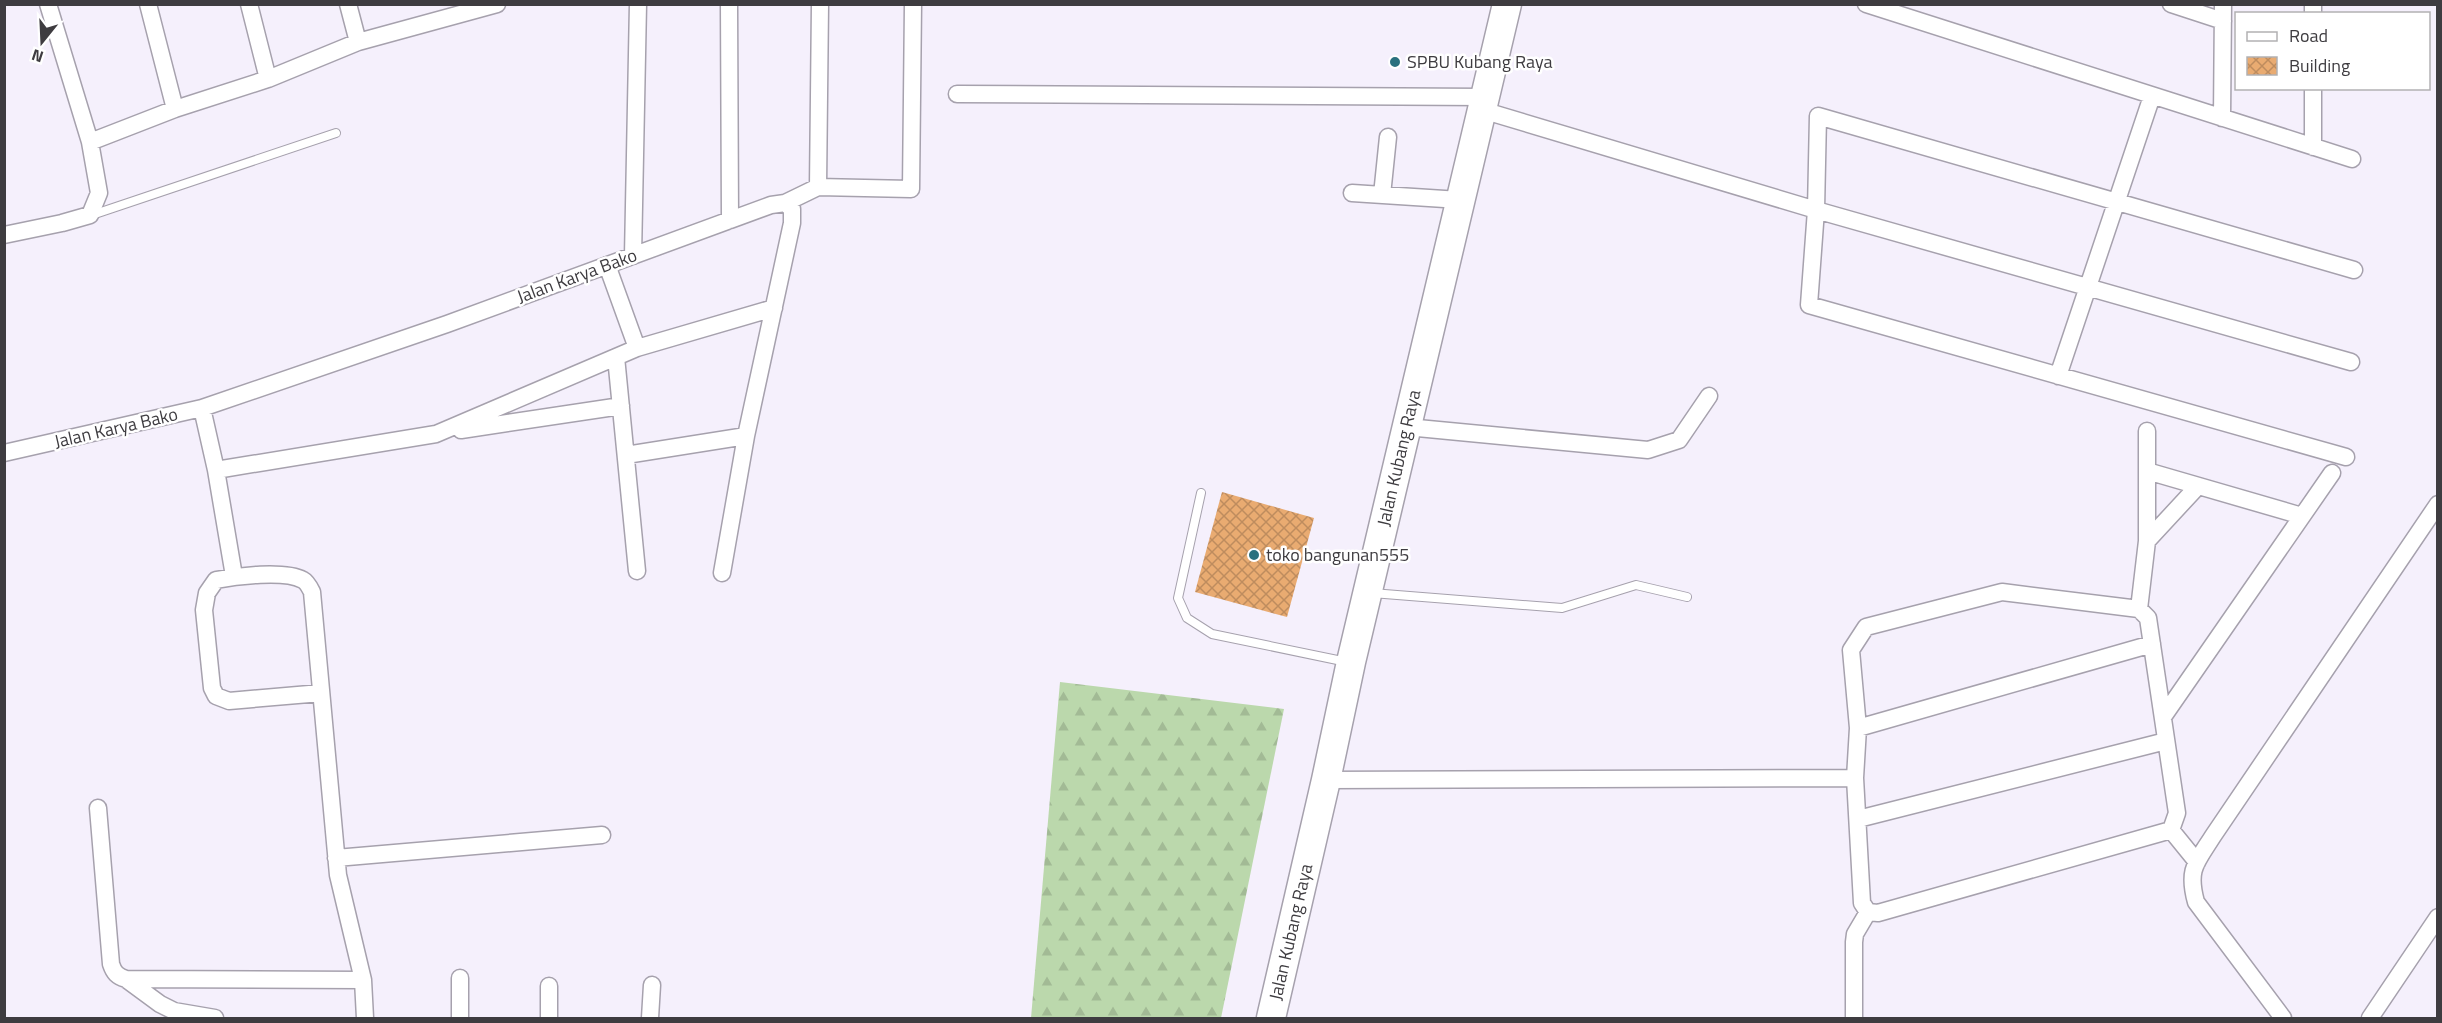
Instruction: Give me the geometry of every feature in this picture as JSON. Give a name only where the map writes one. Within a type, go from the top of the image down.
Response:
[{"type":"highway","name":"Jalan Kubang Raya","points":[[1271,1018],[1367,593],[1507,4]]},
{"type":"street","points":[[4,235],[62,224],[90,215],[99,193],[90,142],[48,4]]},
{"type":"street","points":[[148,4],[175,109]]},
{"type":"street","points":[[249,4],[268,80]]},
{"type":"street","points":[[348,4],[358,42]]},
{"type":"street","points":[[90,142],[175,109],[268,80],[358,42],[497,4]]},
{"type":"street","points":[[633,256],[638,4]]},
{"type":"street","points":[[729,4],[730,220]]},
{"type":"street","points":[[820,4],[818,187],[911,189],[913,4]]},
{"type":"street","points":[[1866,4],[2352,159]]},
{"type":"street","points":[[2171,4],[2223,13],[2222,118]]},
{"type":"street","points":[[2313,90],[2313,147]]},
{"type":"street","points":[[957,94],[1484,103],[1816,210],[2351,362]]},
{"type":"street","points":[[2058,376],[2152,96]]},
{"type":"street","points":[[2346,457],[1809,305],[1816,210],[1818,116],[2354,270]]},
{"type":"street","points":[[1383,195],[1388,137]]},
{"type":"street","name":"Jalan Karya Bako","points":[[4,453],[202,408],[447,324],[771,205],[785,203],[818,187]]},
{"type":"street","points":[[1352,193],[1460,200]]},
{"type":"street","points":[[722,573],[746,436],[792,223],[792,209],[785,203]]},
{"type":"street","points":[[607,265],[637,348]]},
{"type":"street","points":[[436,434],[637,348],[774,308]]},
{"type":"street","points":[[616,357],[637,572]]},
{"type":"street","points":[[1407,427],[1648,450],[1679,440],[1709,396]]},
{"type":"street","points":[[216,470],[621,406]]},
{"type":"street","points":[[202,408],[216,470],[234,576]]},
{"type":"street","points":[[2139,609],[2146,541],[2147,430]]},
{"type":"street","points":[[626,455],[746,436]]},
{"type":"street","points":[[2147,471],[2302,516]]},
{"type":"street","points":[[2163,717],[2332,473]]},
{"type":"street","points":[[2146,541],[2198,486]]},
{"type":"street","points":[[2283,1018],[2196,902],[2191,883],[2193,870],[2213,836],[2438,504]]},
{"type":"street","points":[[321,693],[229,701],[216,696],[212,688],[204,610],[207,593],[216,580],[234,576],[288,576],[304,580],[312,592],[338,875],[363,980],[365,1018]]},
{"type":"street","points":[[1868,912],[1862,903],[1854,778],[1858,728],[1851,650],[1866,627],[2002,592],[2139,609],[2148,618],[2177,813],[2171,830]]},
{"type":"street","points":[[1858,728],[2152,644]]},
{"type":"street","points":[[1858,819],[2166,741]]},
{"type":"street","points":[[1326,780],[1854,778]]},
{"type":"street","points":[[98,808],[111,964],[115,973],[160,1005],[174,1011],[215,1018]]},
{"type":"street","points":[[2171,830],[2197,862]]},
{"type":"street","points":[[1868,912],[1878,913],[2171,830]]},
{"type":"street","points":[[336,858],[602,835]]},
{"type":"street","points":[[1854,1018],[1854,942],[1868,912]]},
{"type":"street","points":[[2370,1018],[2438,917]]},
{"type":"street","points":[[460,978],[460,1018]]},
{"type":"street","points":[[126,979],[363,980]]},
{"type":"street","points":[[650,1018],[652,985]]},
{"type":"street","points":[[549,986],[549,1018]]},
{"type":"lane","points":[[90,215],[336,133]]},
{"type":"lane","points":[[1202,493],[1178,598],[1187,618],[1212,634],[1351,662]]},
{"type":"lane","points":[[1367,593],[1562,608],[1636,585],[1687,597]]},
{"type":"green space","points":[[1060,682],[1284,709],[1221,1018],[1031,1018]]},
{"type":"building","name":"toko bangunan555","points":[[1222,492],[1314,518],[1287,617],[1195,592]]},
{"type":"place","name":"SPBU Kubang Raya","points":[[1395,62]]},
{"type":"place","name":"toko bangunan555","points":[[1254,555]]}]
